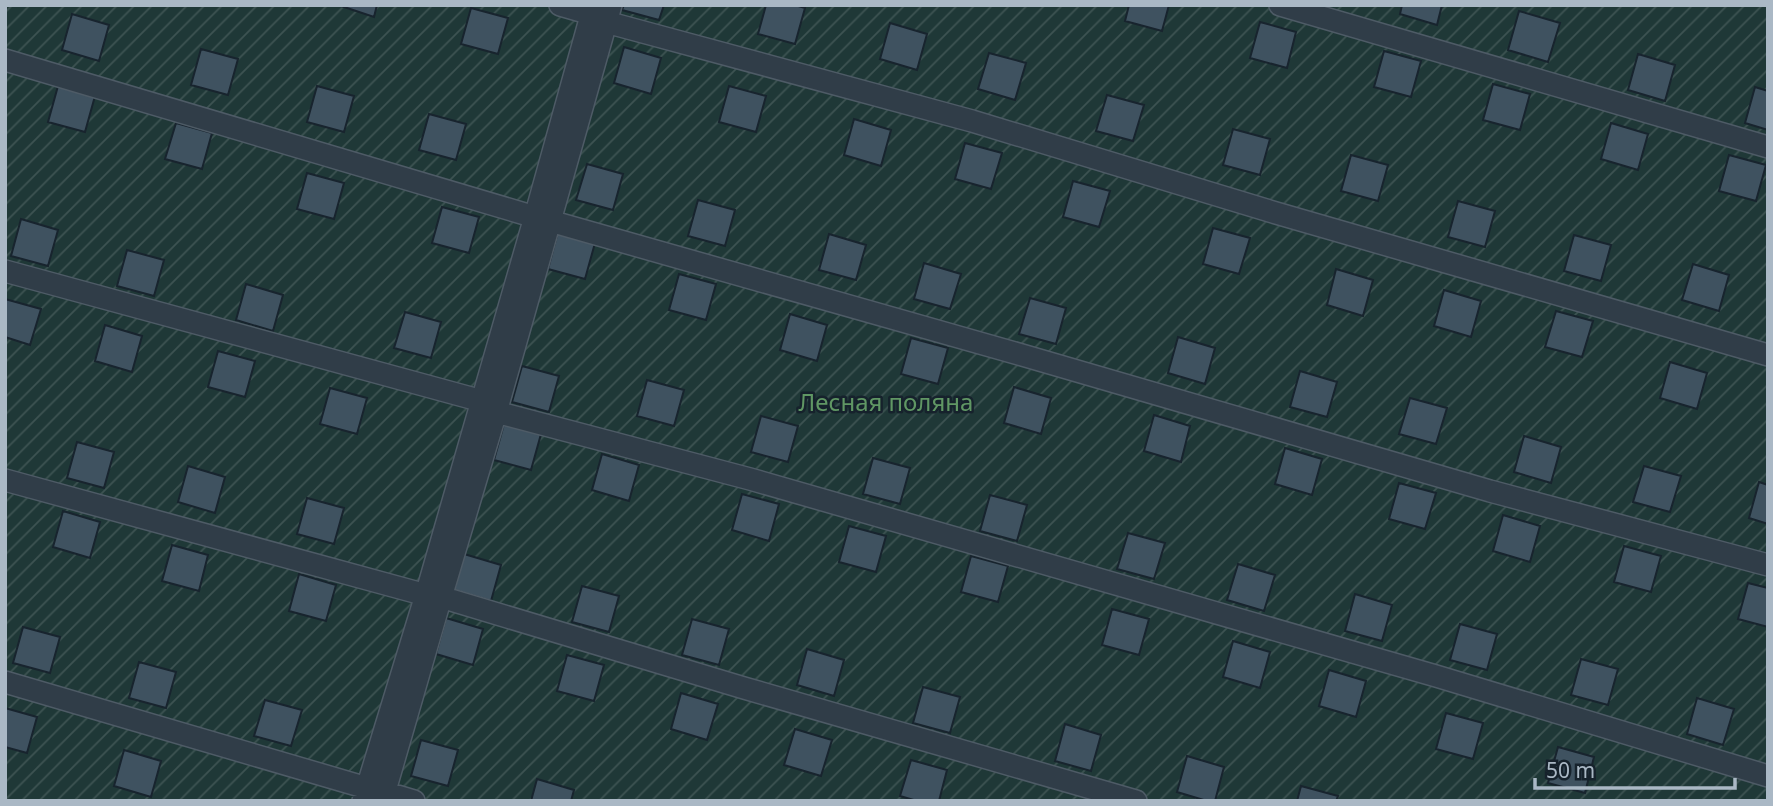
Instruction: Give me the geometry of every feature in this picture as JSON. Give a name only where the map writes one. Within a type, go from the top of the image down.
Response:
[{"type":"street","points":[[560,5],[600,12],[1276,213],[1768,355]]},
{"type":"street","points":[[1280,5],[1768,147]]},
{"type":"street","points":[[374,795],[489,407],[600,12]]},
{"type":"street","points":[[5,60],[543,219],[1490,491],[1768,565]]},
{"type":"street","points":[[5,271],[750,479],[1436,676],[1768,776]]},
{"type":"street","points":[[5,480],[433,596],[1136,801]]},
{"type":"street","points":[[5,682],[374,795],[414,801]]},
{"type":"green space","name":"Лесная поляна","points":[[5,5],[1768,5],[1768,801],[5,801]]},
{"type":"building","points":[[338,5],[377,5],[374,17]]},
{"type":"building","points":[[624,5],[664,5],[659,20],[622,10]]},
{"type":"building","points":[[766,5],[795,5],[805,8],[795,44],[758,34]]},
{"type":"building","points":[[1129,5],[1169,5],[1162,31],[1125,21]]},
{"type":"building","points":[[1402,5],[1442,5],[1437,25],[1400,14]]},
{"type":"building","points":[[471,8],[508,18],[498,54],[461,44]]},
{"type":"building","points":[[1519,11],[1560,23],[1548,62],[1508,50]]},
{"type":"building","points":[[72,14],[109,25],[99,61],[62,50]]},
{"type":"building","points":[[1260,22],[1296,32],[1287,68],[1250,58]]},
{"type":"building","points":[[890,23],[927,34],[917,70],[880,59]]},
{"type":"building","points":[[624,47],[661,58],[651,94],[614,83]]},
{"type":"building","points":[[201,49],[238,59],[228,95],[191,85]]},
{"type":"building","points":[[1384,51],[1421,61],[1411,97],[1374,87]]},
{"type":"building","points":[[989,53],[1026,63],[1015,100],[978,89]]},
{"type":"building","points":[[1638,54],[1675,65],[1665,101],[1628,90]]},
{"type":"building","points":[[1493,84],[1530,94],[1520,130],[1483,120]]},
{"type":"building","points":[[58,86],[95,96],[85,132],[48,122]]},
{"type":"building","points":[[317,86],[354,96],[344,132],[307,122]]},
{"type":"building","points":[[729,86],[766,96],[756,132],[719,122]]},
{"type":"building","points":[[1755,87],[1768,91],[1768,130],[1745,123]]},
{"type":"building","points":[[1107,95],[1144,105],[1133,141],[1096,131]]},
{"type":"building","points":[[429,114],[466,124],[456,160],[419,150]]},
{"type":"building","points":[[854,119],[891,130],[881,166],[844,155]]},
{"type":"building","points":[[176,123],[212,133],[202,169],[165,159]]},
{"type":"building","points":[[1611,123],[1648,134],[1638,170],[1601,159]]},
{"type":"building","points":[[1233,129],[1270,139],[1260,175],[1223,165]]},
{"type":"building","points":[[965,143],[1002,153],[991,189],[955,179]]},
{"type":"building","points":[[1351,155],[1388,165],[1378,201],[1341,191]]},
{"type":"building","points":[[1729,155],[1766,165],[1756,201],[1719,191]]},
{"type":"building","points":[[587,164],[623,174],[613,210],[576,200]]},
{"type":"building","points":[[307,173],[344,183],[334,219],[297,209]]},
{"type":"building","points":[[1073,181],[1110,191],[1099,227],[1063,217]]},
{"type":"building","points":[[698,200],[735,210],[725,246],[688,236]]},
{"type":"building","points":[[1458,201],[1495,211],[1485,247],[1448,237]]},
{"type":"building","points":[[442,207],[479,217],[469,253],[432,243]]},
{"type":"building","points":[[21,219],[58,230],[48,266],[11,256]]},
{"type":"building","points":[[1213,228],[1250,238],[1239,274],[1203,264]]},
{"type":"building","points":[[558,232],[595,243],[585,279],[548,269]]},
{"type":"building","points":[[829,234],[866,245],[856,280],[819,270]]},
{"type":"building","points":[[1574,235],[1611,245],[1601,281],[1564,271]]},
{"type":"building","points":[[127,250],[164,260],[154,296],[117,286]]},
{"type":"building","points":[[924,263],[961,274],[950,309],[914,299]]},
{"type":"building","points":[[1693,264],[1729,275],[1719,311],[1682,300]]},
{"type":"building","points":[[1336,269],[1373,280],[1363,316],[1327,305]]},
{"type":"building","points":[[679,274],[716,284],[706,320],[669,310]]},
{"type":"building","points":[[246,284],[283,295],[273,331],[236,320]]},
{"type":"building","points":[[1444,290],[1481,301],[1471,337],[1434,326]]},
{"type":"building","points":[[1030,298],[1066,308],[1056,344],[1019,334]]},
{"type":"building","points":[[5,299],[41,309],[30,345],[5,337]]},
{"type":"building","points":[[1556,311],[1593,321],[1582,357],[1545,347]]},
{"type":"building","points":[[405,312],[441,322],[431,358],[394,348]]},
{"type":"building","points":[[790,314],[827,325],[817,361],[780,350]]},
{"type":"building","points":[[105,325],[142,336],[132,372],[95,361]]},
{"type":"building","points":[[1178,337],[1215,348],[1205,384],[1168,373]]},
{"type":"building","points":[[911,338],[948,348],[938,384],[901,374]]},
{"type":"building","points":[[218,351],[255,361],[245,397],[208,387]]},
{"type":"building","points":[[1670,362],[1707,373],[1697,409],[1660,398]]},
{"type":"building","points":[[522,366],[559,376],[549,412],[512,402]]},
{"type":"building","points":[[1300,371],[1337,382],[1327,417],[1290,407]]},
{"type":"building","points":[[647,380],[684,390],[674,426],[637,416]]},
{"type":"building","points":[[1014,387],[1051,398],[1041,434],[1004,423]]},
{"type":"building","points":[[330,388],[367,398],[357,434],[320,424]]},
{"type":"building","points":[[1410,398],[1447,408],[1436,444],[1399,434]]},
{"type":"building","points":[[1154,415],[1190,426],[1181,462],[1144,451]]},
{"type":"building","points":[[761,416],[798,426],[788,462],[751,452]]},
{"type":"building","points":[[504,424],[541,434],[531,470],[494,460]]},
{"type":"building","points":[[1524,436],[1561,447],[1551,483],[1514,472]]},
{"type":"building","points":[[77,442],[114,452],[104,488],[67,478]]},
{"type":"building","points":[[1285,448],[1322,459],[1312,495],[1275,484]]},
{"type":"building","points":[[602,454],[639,465],[629,501],[592,490]]},
{"type":"building","points":[[873,458],[910,468],[900,504],[863,494]]},
{"type":"building","points":[[188,466],[225,477],[215,513],[178,502]]},
{"type":"building","points":[[1644,466],[1681,476],[1670,512],[1633,502]]},
{"type":"building","points":[[1759,482],[1768,485],[1768,524],[1749,518]]},
{"type":"building","points":[[1399,483],[1436,493],[1425,529],[1389,519]]},
{"type":"building","points":[[742,494],[779,504],[769,541],[732,530]]},
{"type":"building","points":[[990,495],[1027,505],[1017,541],[980,531]]},
{"type":"building","points":[[307,498],[344,508],[334,544],[297,534]]},
{"type":"building","points":[[63,511],[100,522],[90,558],[53,547]]},
{"type":"building","points":[[1503,515],[1540,526],[1530,562],[1493,551]]},
{"type":"building","points":[[849,526],[886,536],[876,572],[839,562]]},
{"type":"building","points":[[1128,533],[1165,543],[1154,579],[1117,569]]},
{"type":"building","points":[[172,545],[208,555],[199,591],[162,581]]},
{"type":"building","points":[[1624,546],[1661,556],[1651,592],[1614,582]]},
{"type":"building","points":[[464,554],[501,565],[491,601],[454,590]]},
{"type":"building","points":[[971,556],[1008,566],[998,602],[961,592]]},
{"type":"building","points":[[1238,564],[1275,575],[1264,611],[1227,600]]},
{"type":"building","points":[[299,574],[336,585],[326,621],[289,611]]},
{"type":"building","points":[[1748,583],[1768,588],[1768,627],[1738,619]]},
{"type":"building","points":[[582,586],[619,596],[609,632],[572,622]]},
{"type":"building","points":[[1355,594],[1392,605],[1382,641],[1345,631]]},
{"type":"building","points":[[1112,609],[1149,619],[1139,655],[1102,645]]},
{"type":"building","points":[[446,618],[483,629],[473,665],[436,654]]},
{"type":"building","points":[[692,619],[729,629],[719,665],[682,655]]},
{"type":"building","points":[[1460,624],[1497,634],[1487,670],[1450,660]]},
{"type":"building","points":[[23,627],[60,637],[50,673],[13,663]]},
{"type":"building","points":[[1233,641],[1270,652],[1260,688],[1223,677]]},
{"type":"building","points":[[807,649],[844,660],[834,696],[797,685]]},
{"type":"building","points":[[567,655],[604,665],[594,701],[557,691]]},
{"type":"building","points":[[1581,659],[1618,669],[1608,705],[1571,695]]},
{"type":"building","points":[[139,662],[176,672],[166,708],[129,698]]},
{"type":"building","points":[[1329,670],[1366,681],[1356,717],[1319,706]]},
{"type":"building","points":[[923,687],[960,697],[950,733],[913,723]]},
{"type":"building","points":[[681,693],[718,704],[707,740],[671,729]]},
{"type":"building","points":[[1697,698],[1734,709],[1723,745],[1687,734]]},
{"type":"building","points":[[265,700],[302,710],[291,746],[254,736]]},
{"type":"building","points":[[5,708],[37,717],[27,753],[5,747]]},
{"type":"building","points":[[1446,713],[1483,723],[1473,759],[1436,749]]},
{"type":"building","points":[[1065,724],[1101,735],[1091,771],[1055,761]]},
{"type":"building","points":[[795,729],[832,740],[821,776],[784,765]]},
{"type":"building","points":[[421,740],[458,750],[448,786],[411,776]]},
{"type":"building","points":[[1558,747],[1594,757],[1585,793],[1548,783]]},
{"type":"building","points":[[124,750],[161,761],[151,797],[114,786]]},
{"type":"building","points":[[1187,756],[1224,767],[1215,801],[1177,792]]},
{"type":"building","points":[[911,760],[947,770],[939,801],[917,801],[900,796]]},
{"type":"building","points":[[537,779],[574,790],[571,801],[531,801]]},
{"type":"building","points":[[1301,786],[1338,796],[1336,801],[1297,801]]}]
